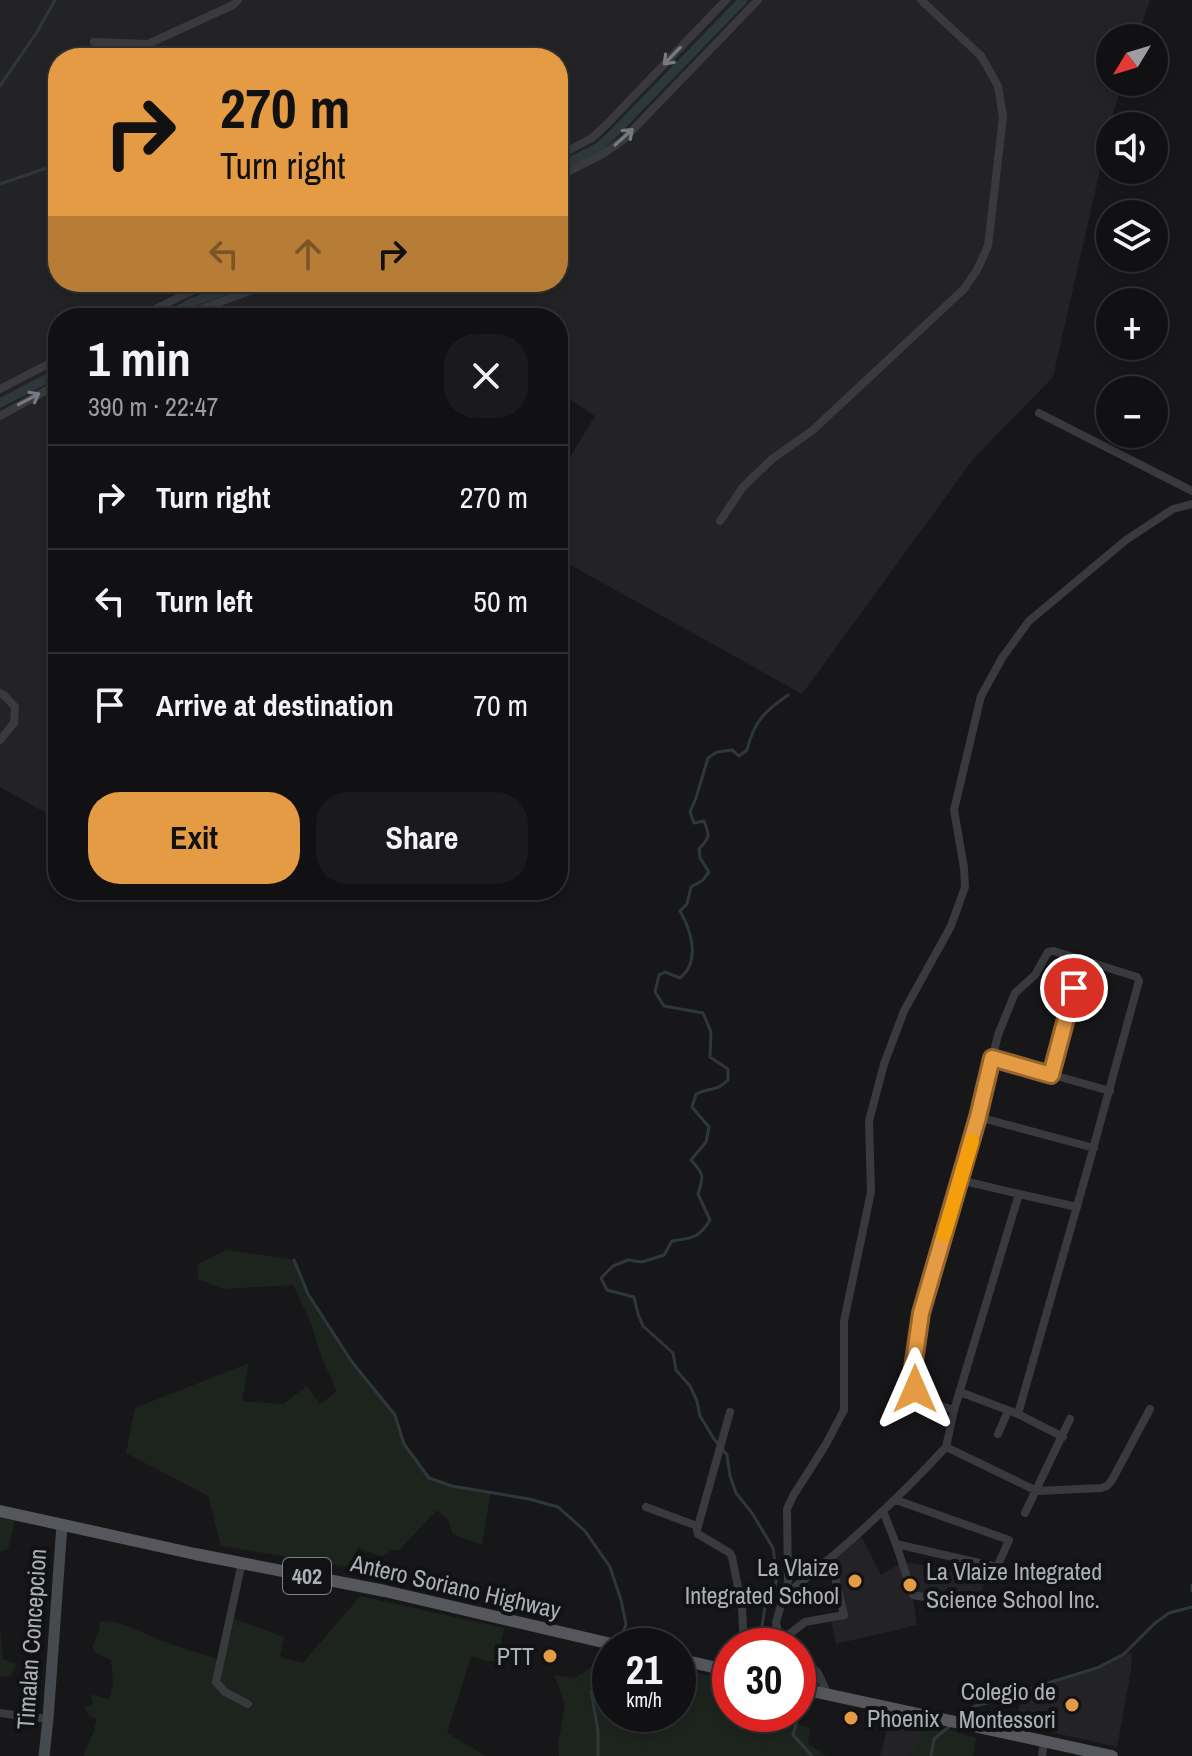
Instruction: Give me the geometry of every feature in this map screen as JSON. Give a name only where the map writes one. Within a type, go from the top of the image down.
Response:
[{"type":"main road","name":"Antero Soriano Highway","points":[[0,1511],[385,1591],[592,1639]]},
{"type":"main road","points":[[816,1692],[1106,1755]]},
{"type":"street","points":[[94,42],[148,44],[238,0]]},
{"type":"street","points":[[568,151],[592,138],[607,124],[726,0]]},
{"type":"street","points":[[568,172],[623,140],[758,0]]},
{"type":"street","points":[[720,521],[743,487],[772,459],[813,430],[964,289],[988,246],[1003,117],[998,86],[981,56],[921,0]]},
{"type":"street","points":[[158,308],[190,292]]},
{"type":"street","points":[[203,308],[247,292]]},
{"type":"street","points":[[0,389],[48,364]]},
{"type":"street","points":[[0,416],[48,390]]},
{"type":"street","points":[[1039,413],[1192,491]]},
{"type":"street","points":[[777,1628],[776,1622],[788,1581],[787,1509],[844,1410],[844,1321],[871,1192],[869,1121],[872,1107],[904,1011],[951,926],[965,887],[954,810],[981,696],[1002,658],[1029,621],[1126,540],[1173,509],[1192,504]]},
{"type":"street","points":[[0,693],[15,707],[14,723],[0,740]]},
{"type":"street","points":[[954,1410],[927,1402],[915,1389],[912,1375],[921,1313],[978,1117],[998,1035],[1015,993],[1035,975],[1048,952],[1054,951],[1137,977],[1139,981],[1018,1414]]},
{"type":"street","points":[[1051,1075],[1081,959]]},
{"type":"street","points":[[992,1058],[1110,1091]]},
{"type":"street","points":[[978,1117],[1094,1148]]},
{"type":"street","points":[[960,1180],[1077,1207]]},
{"type":"street","points":[[784,1596],[831,1560],[896,1500],[946,1447],[954,1410],[1019,1194]]},
{"type":"street","points":[[960,1392],[1018,1414],[1063,1437]]},
{"type":"street","points":[[946,1447],[1037,1491],[1107,1486],[1150,1409]]},
{"type":"street","points":[[998,1434],[1008,1411]]},
{"type":"street","points":[[730,1412],[697,1526],[698,1534],[732,1557],[743,1628]]},
{"type":"street","points":[[1025,1513],[1070,1419]]},
{"type":"street","points":[[896,1500],[1009,1540],[997,1567],[896,1544]]},
{"type":"street","points":[[646,1507],[697,1526]]},
{"type":"street","points":[[883,1511],[913,1595],[974,1606]]},
{"type":"street","name":"Timalan Concepcion","points":[[44,1756],[62,1525]]},
{"type":"street","points":[[799,1628],[805,1622],[844,1615],[831,1560]]},
{"type":"street","points":[[242,1562],[216,1682],[225,1692],[248,1704]]},
{"type":"street","points":[[816,1671],[828,1695]]},
{"type":"street","points":[[0,1713],[48,1719]]},
{"type":"street","points":[[1042,1756],[1044,1741]]},
{"type":"shaded area","points":[[0,0],[1150,0],[1142,24],[1096,24],[1096,96],[1118,96],[1114,112],[1096,112],[1097,184],[1053,377],[974,458],[802,694],[568,564],[568,461],[595,416],[568,398],[568,308],[48,308],[48,814],[0,787]]},
{"type":"shaded area","points":[[227,1250],[294,1260],[308,1294],[352,1362],[395,1415],[404,1444],[429,1477],[452,1486],[491,1492],[482,1545],[453,1534],[448,1520],[437,1510],[399,1550],[392,1550],[381,1557],[358,1548],[348,1567],[221,1546],[208,1496],[126,1453],[135,1408],[249,1363],[242,1401],[283,1404],[307,1386],[320,1404],[337,1391],[293,1285],[223,1289],[198,1279],[197,1264]]},
{"type":"shaded area","points":[[0,1518],[15,1521],[8,1549],[0,1551]]},
{"type":"shaded area","name":"La Vlaize Integrated Science School Inc.","points":[[860,1533],[881,1575],[902,1562],[988,1575],[974,1606],[913,1596],[917,1625],[836,1644],[830,1617],[843,1615],[831,1560]]},
{"type":"shaded area","points":[[360,1596],[504,1628],[497,1661],[471,1656],[447,1733],[486,1756],[83,1756],[97,1719],[89,1716],[85,1708],[93,1704],[91,1694],[110,1700],[113,1683],[111,1660],[96,1653],[92,1647],[100,1628],[99,1621],[123,1624],[167,1643],[220,1660],[230,1617],[284,1637],[280,1657],[303,1663]]},
{"type":"shaded area","points":[[0,1627],[3,1659],[17,1664],[11,1675],[5,1677],[0,1676]]},
{"type":"shaded area","name":"Colegio de Montessori","points":[[1132,1653],[1117,1747],[1015,1724],[1023,1691],[1097,1668]]},
{"type":"shaded area","points":[[592,1666],[592,1732],[696,1732],[696,1673],[712,1676],[712,1732],[810,1732],[808,1744],[827,1756],[559,1756],[565,1705],[554,1675],[575,1678]]},
{"type":"shaded area","points":[[891,1715],[924,1722],[918,1747],[909,1756],[880,1756]]},
{"type":"shaded area","points":[[924,1722],[976,1738],[973,1756],[909,1756],[918,1746]]},
{"type":"waterway","points":[[0,86],[55,0]]},
{"type":"waterway","points":[[568,163],[599,147],[743,0]]},
{"type":"waterway","points":[[0,184],[48,167]]},
{"type":"waterway","points":[[182,308],[221,292]]},
{"type":"waterway","points":[[0,403],[48,378]]},
{"type":"waterway","points":[[763,1628],[765,1607],[773,1597],[777,1576],[773,1548],[736,1493],[727,1455],[700,1416],[690,1386],[676,1370],[673,1353],[643,1326],[634,1297],[607,1290],[601,1278],[613,1266],[628,1260],[642,1262],[664,1255],[672,1241],[695,1236],[710,1220],[698,1194],[702,1176],[691,1160],[706,1142],[709,1127],[692,1107],[696,1094],[716,1088],[728,1080],[728,1069],[710,1057],[711,1032],[703,1013],[664,1006],[655,992],[659,975],[665,972],[680,978],[690,963],[692,945],[680,911],[687,904],[691,887],[709,872],[700,858],[699,849],[707,839],[707,830],[704,821],[694,823],[690,812],[708,758],[717,752],[732,750],[739,756],[747,750],[753,731],[762,718],[788,695]]},
{"type":"waterway","points":[[294,1260],[308,1294],[352,1362],[395,1415],[404,1444],[429,1478],[452,1486],[558,1507],[585,1531],[610,1567],[621,1600],[625,1628]]},
{"type":"waterway","points":[[1192,1585],[1192,1591]]},
{"type":"waterway","points":[[959,1718],[975,1706],[1097,1668],[1124,1654],[1169,1613],[1192,1607]]},
{"type":"waterway","points":[[592,1690],[592,1697]]},
{"type":"waterway","points":[[931,1756],[934,1739],[950,1726]]},
{"type":"waterway","points":[[598,1732],[598,1756]]},
{"type":"waterway","points":[[794,1732],[793,1735],[812,1756]]},
{"type":"slow traffic","points":[[944,1235],[972,1141]]},
{"type":"place","name":"La Vlaize Integrated School","points":[[855,1581]]},
{"type":"place","name":"La Vlaize Integrated Science School Inc.","points":[[910,1585]]},
{"type":"place","name":"PTT","points":[[550,1656]]},
{"type":"place","name":"Colegio de Montessori","points":[[1072,1705]]},
{"type":"place","name":"Phoenix","points":[[851,1718]]},
{"type":"route","points":[[915,1389],[912,1375],[921,1313],[992,1058],[1051,1075],[1074,988]]}]
